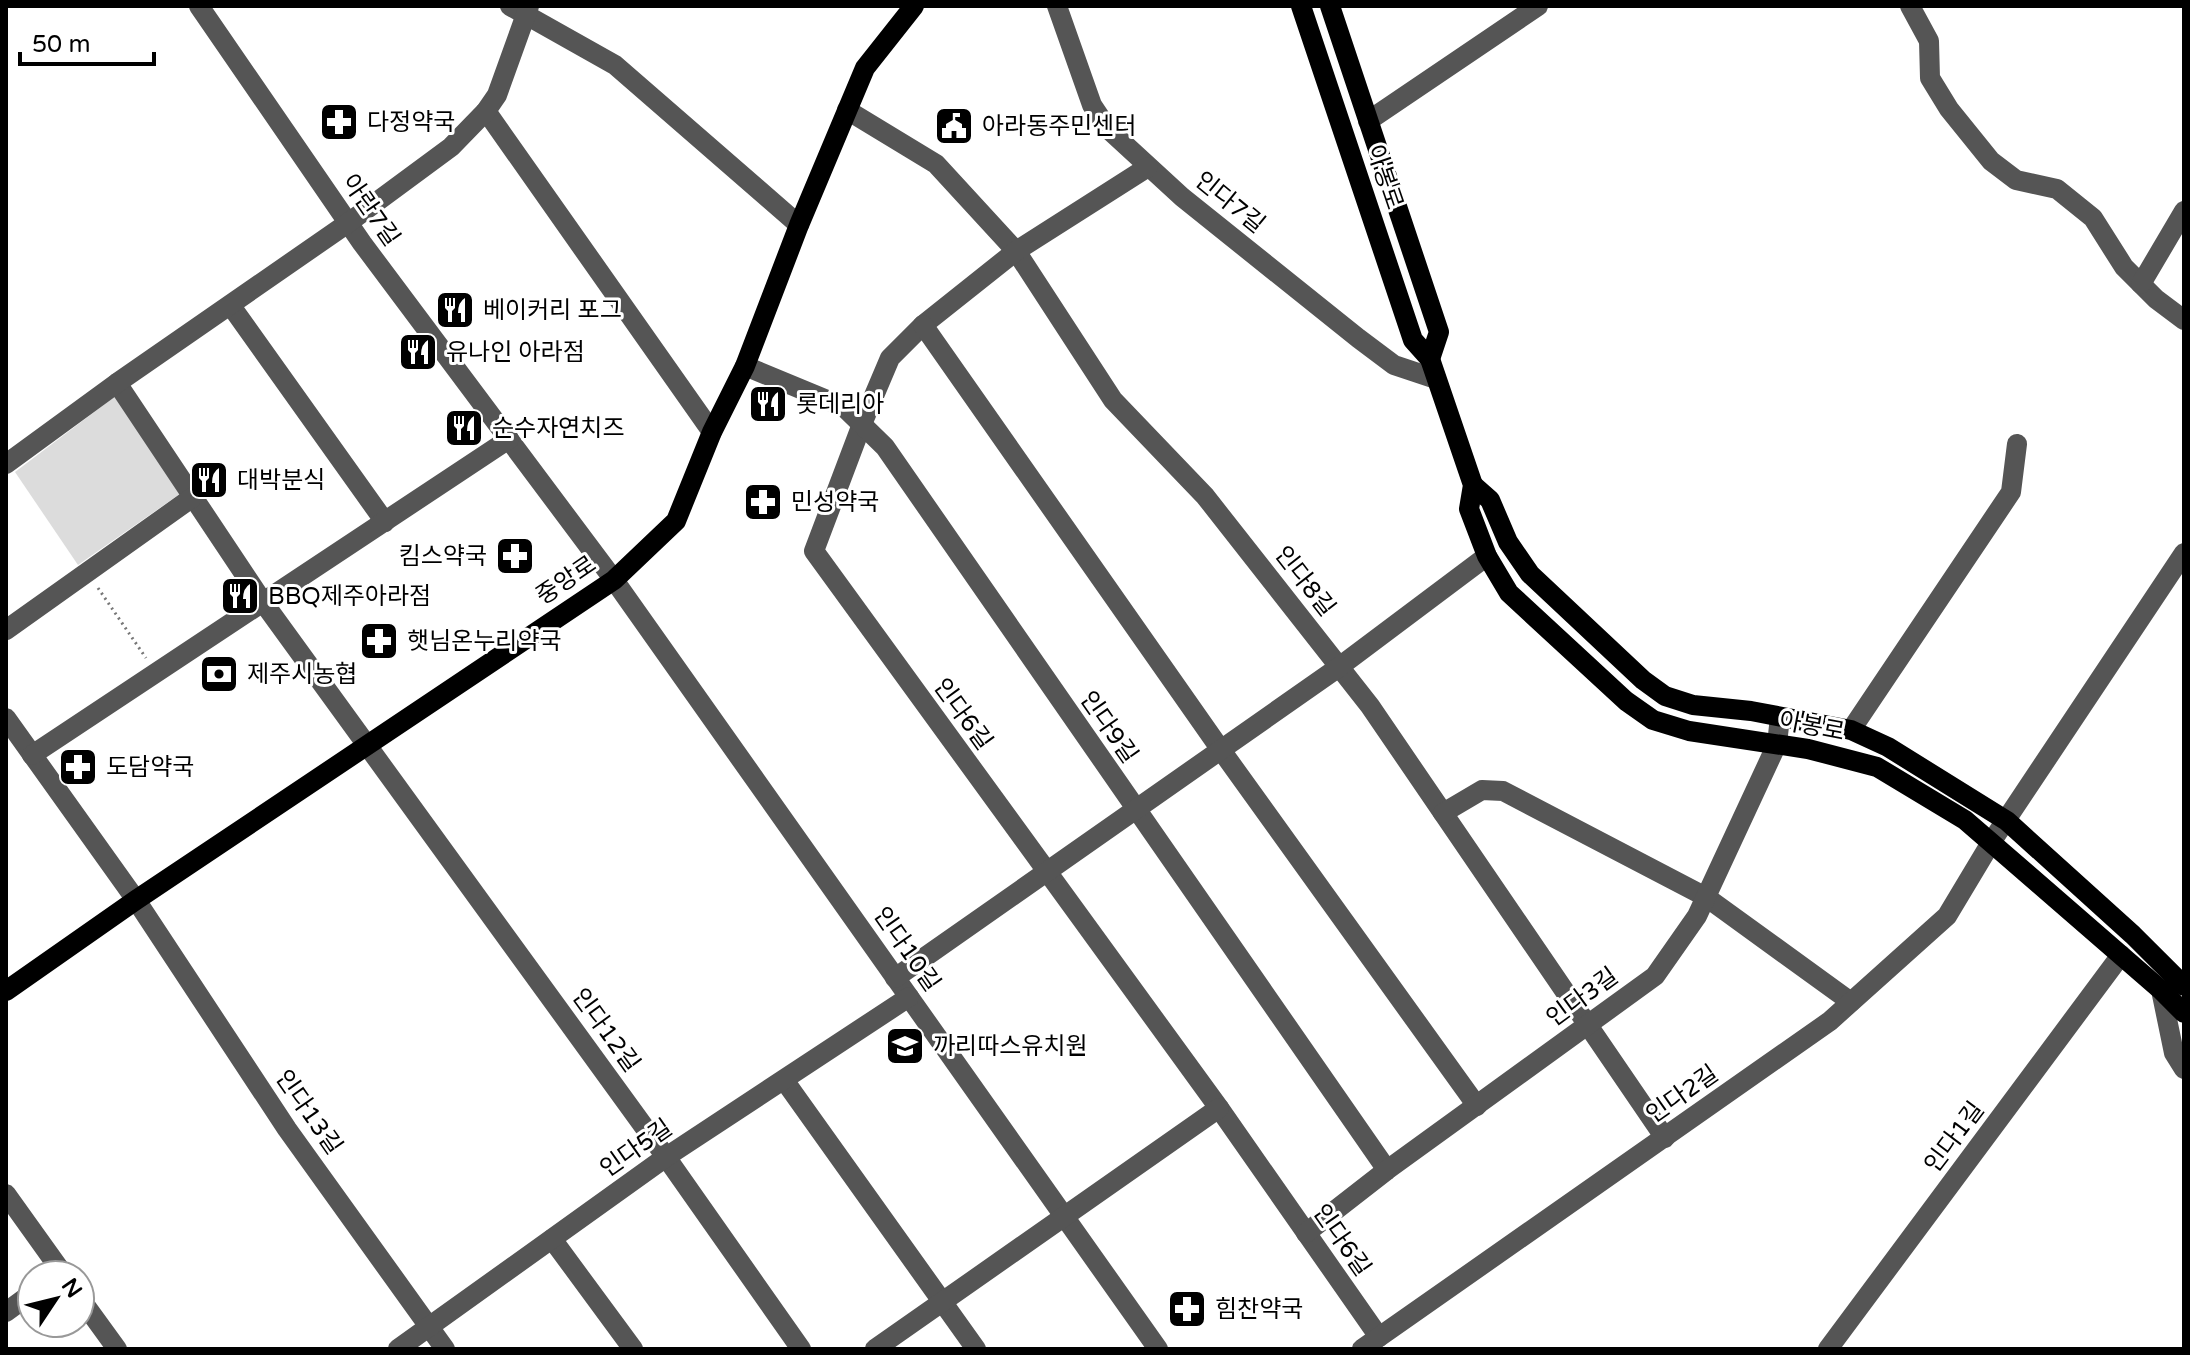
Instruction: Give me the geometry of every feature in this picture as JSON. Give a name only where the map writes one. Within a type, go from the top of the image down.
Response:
[{"type":"main road","name":"중앙로","points":[[6,991],[136,900],[614,580],[676,521],[712,432],[745,366],[799,225],[865,68],[914,6]]},
{"type":"main road","name":"아봉로","points":[[1301,6],[1413,340],[1430,359],[1473,485],[1469,509],[1487,556],[1509,593],[1626,701],[1653,720],[1689,731],[1808,749],[1877,767],[1965,820],[2184,1013]]},
{"type":"main road","name":"아봉로","points":[[1330,6],[1439,332],[1430,359]]},
{"type":"main road","name":"아봉로","points":[[1473,485],[1490,500],[1508,542],[1530,574],[1643,680],[1665,696],[1693,705],[1851,730],[1888,747],[2007,821],[2133,935],[2184,986]]},
{"type":"street","name":"아란7길","points":[[199,6],[348,223],[614,580]]},
{"type":"street","name":"인다7길","points":[[1057,6],[1092,105],[1108,129],[1194,207],[1394,365],[1436,379]]},
{"type":"street","points":[[1368,121],[1538,6]]},
{"type":"street","points":[[1910,6],[1929,41],[1930,78],[1949,109],[1991,161],[2016,180],[2057,189],[2093,218],[2124,267],[2184,320]]},
{"type":"street","points":[[6,464],[451,147],[497,95],[521,9],[615,65],[799,225]]},
{"type":"street","name":"인다8길","points":[[847,110],[936,164],[1016,251],[1113,400],[1205,496],[1370,706],[1665,1138]]},
{"type":"street","points":[[486,111],[712,432]]},
{"type":"street","name":"인다6길","points":[[1148,167],[1016,251],[923,325],[890,358],[814,551],[1219,1108],[1306,1233],[1371,1343]]},
{"type":"street","points":[[2141,284],[2184,211]]},
{"type":"street","points":[[231,306],[385,522]]},
{"type":"street","points":[[923,325],[1221,750],[1477,1106]]},
{"type":"street","name":"인다9길","points":[[745,366],[844,407],[885,447],[1387,1170]]},
{"type":"street","name":"인다12길","points":[[117,383],[263,602],[666,1157],[801,1349]]},
{"type":"street","points":[[32,755],[509,439]]},
{"type":"street","points":[[1851,730],[2011,492],[2017,444]]},
{"type":"street","points":[[6,630],[193,497]]},
{"type":"street","name":"인다2길","points":[[1371,1343],[1830,1021],[1947,916],[1992,841],[2184,553]]},
{"type":"street","points":[[895,978],[1339,667],[1487,556]]},
{"type":"street","name":"인다10길","points":[[614,580],[1158,1349]]},
{"type":"street","name":"인다3길","points":[[1306,1233],[1387,1170],[1655,976],[1697,916],[1777,744],[1780,717]]},
{"type":"street","name":"인다13길","points":[[6,718],[136,900],[287,1129],[445,1349]]},
{"type":"street","points":[[1443,813],[1482,790],[1503,791],[1706,897],[1851,1002]]},
{"type":"street","name":"인다1길","points":[[1828,1349],[2121,955]]},
{"type":"street","points":[[2161,990],[2174,1053],[2184,1069]]},
{"type":"street","name":"인다5길","points":[[398,1349],[666,1157],[909,997]]},
{"type":"street","points":[[784,1080],[976,1349]]},
{"type":"street","points":[[875,1349],[1219,1108]]},
{"type":"street","points":[[6,1194],[50,1259]]},
{"type":"street","points":[[552,1239],[633,1349]]},
{"type":"street","points":[[96,1320],[117,1349]]},
{"type":"path","points":[[87,572],[156,673]]},
{"type":"shaded area","points":[[122,391],[184,491],[78,565],[15,472]]},
{"type":"place","name":"다정약국","points":[[339,122]]},
{"type":"place","name":"아라동주민센터","points":[[954,126]]},
{"type":"place","name":"베이커리 포그","points":[[455,310]]},
{"type":"place","name":"유나인 아라점","points":[[418,352]]},
{"type":"place","name":"롯데리아","points":[[768,404]]},
{"type":"place","name":"순수자연치즈","points":[[464,428]]},
{"type":"place","name":"대박분식","points":[[209,480]]},
{"type":"place","name":"민성약국","points":[[763,502]]},
{"type":"place","name":"킴스약국","points":[[515,556]]},
{"type":"place","name":"BBQ제주아라점","points":[[240,596]]},
{"type":"place","name":"햇님온누리약국","points":[[379,641]]},
{"type":"place","name":"제주시농협","points":[[219,674]]},
{"type":"place","name":"도담약국","points":[[78,767]]},
{"type":"place","name":"까리따스유치원","points":[[905,1046]]},
{"type":"place","name":"힘찬약국","points":[[1187,1309]]}]
